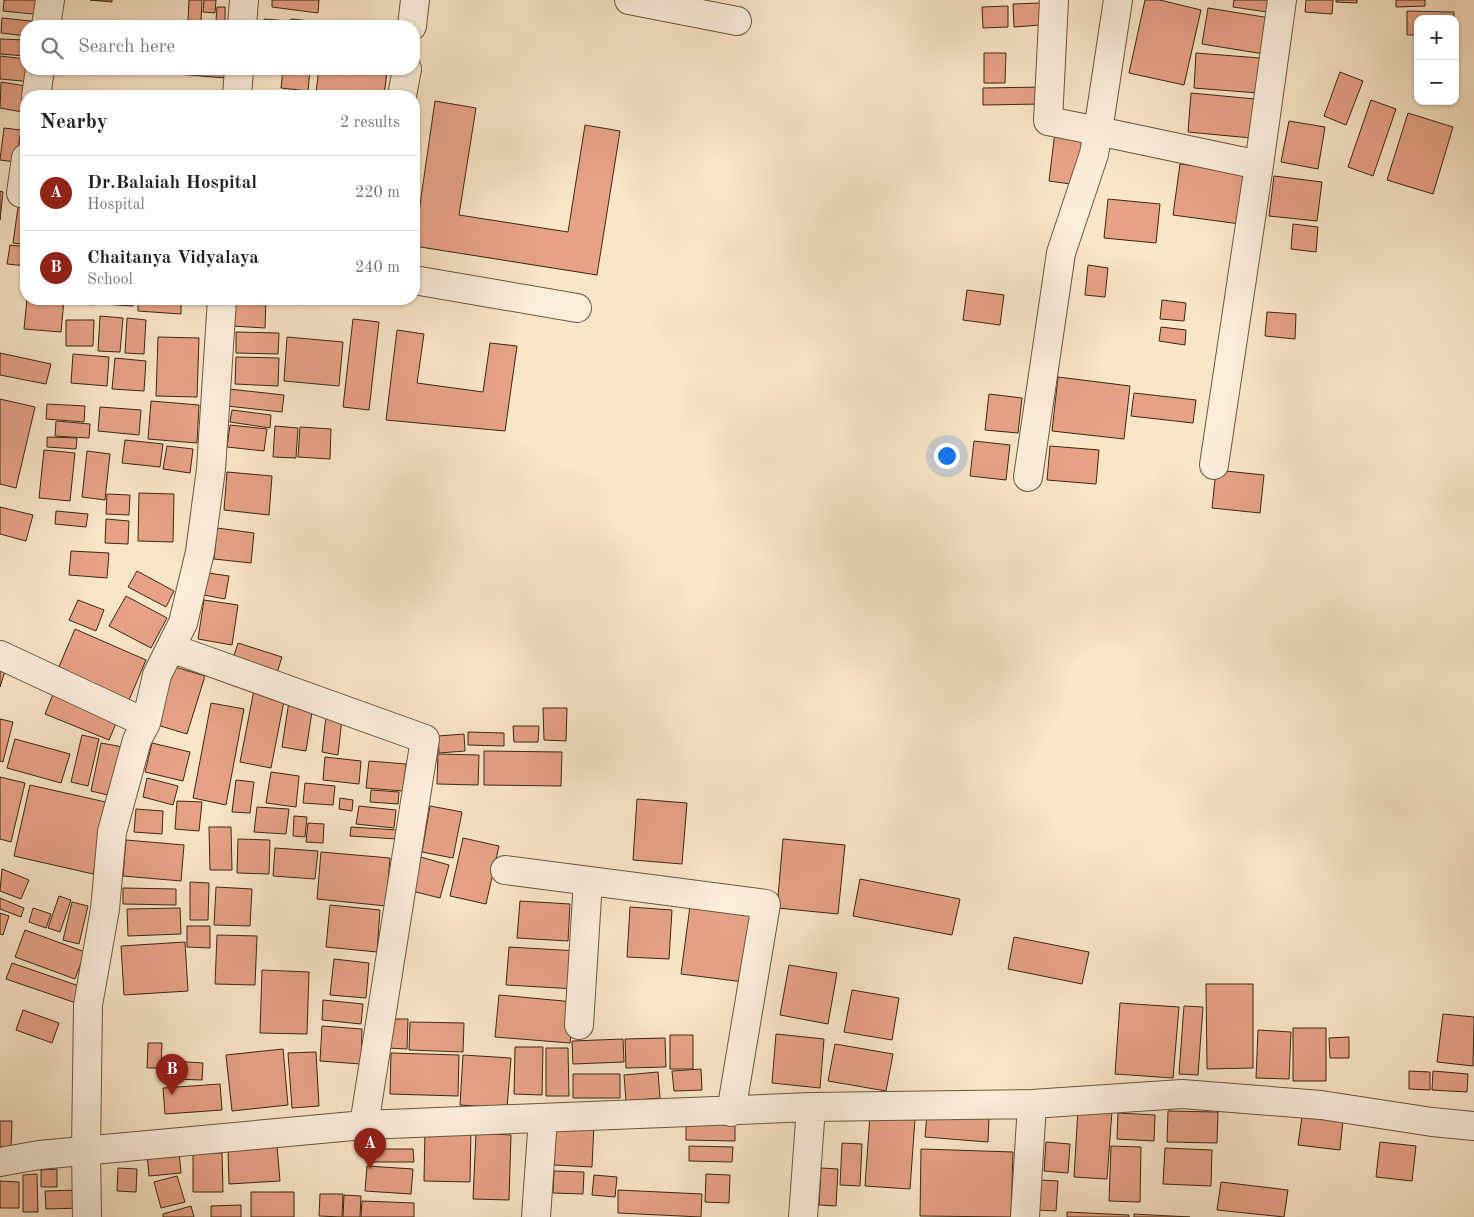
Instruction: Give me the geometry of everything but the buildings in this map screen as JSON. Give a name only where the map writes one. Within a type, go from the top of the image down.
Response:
[{"type":"street","points":[[47,20],[50,0]]},
{"type":"street","points":[[242,20],[244,0]]},
{"type":"street","points":[[413,20],[415,0]]},
{"type":"street","points":[[629,0],[737,21]]},
{"type":"street","points":[[1054,0],[1048,121],[1259,165]]},
{"type":"street","points":[[1028,477],[1061,252],[1094,154],[1118,0]]},
{"type":"street","points":[[1214,465],[1282,0]]},
{"type":"street","points":[[37,90],[39,75]]},
{"type":"street","points":[[237,90],[239,75]]},
{"type":"street","points":[[403,90],[406,75]]},
{"type":"street","points":[[420,281],[577,308]]},
{"type":"street","points":[[87,1217],[88,1004],[105,909],[112,832],[138,740],[146,723],[157,675],[183,623],[201,542],[211,469],[222,305]]},
{"type":"street","points":[[171,648],[425,739],[364,1125]]},
{"type":"street","points":[[0,655],[146,723]]},
{"type":"street","points":[[505,870],[766,904],[732,1112]]},
{"type":"street","points":[[579,1025],[588,881]]},
{"type":"street","points":[[0,1162],[39,1155],[364,1125],[732,1112],[811,1107],[1032,1104],[1182,1094],[1321,1105],[1432,1122],[1474,1126]]},
{"type":"street","points":[[1025,1217],[1032,1104]]},
{"type":"street","points":[[803,1217],[811,1107]]},
{"type":"street","points":[[536,1217],[543,1118]]},
{"type":"place","name":"Chaitanya Vidyalaya","points":[[172,1095]]},
{"type":"place","name":"Dr.Balaiah Hospital","points":[[370,1169]]}]
